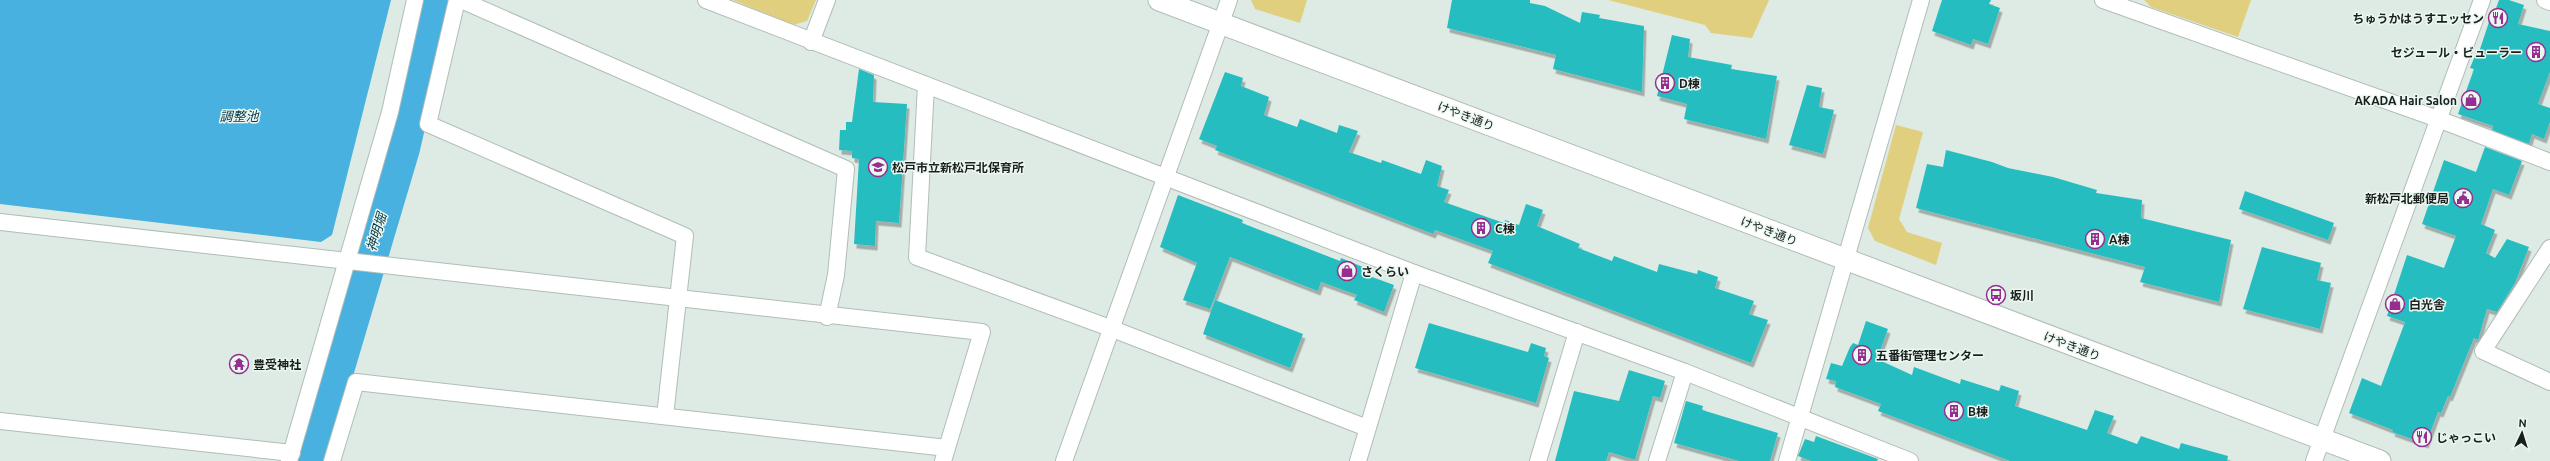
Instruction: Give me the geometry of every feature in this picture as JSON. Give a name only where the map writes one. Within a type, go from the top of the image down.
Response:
[{"type":"street","points":[[0,421],[290,457],[351,262],[390,112],[415,0]]},
{"type":"street","points":[[457,0],[428,124],[685,236],[665,416]]},
{"type":"street","points":[[461,0],[846,169],[836,275],[827,317]]},
{"type":"street","points":[[706,0],[811,42],[1414,273],[1684,372],[1799,419],[1910,461]]},
{"type":"street","points":[[811,42],[827,0]]},
{"type":"street","name":"けやき通り","points":[[1159,0],[2380,461]]},
{"type":"street","points":[[1065,460],[1110,328],[1229,0]]},
{"type":"street","points":[[1787,461],[1921,0]]},
{"type":"street","points":[[2103,0],[2132,5],[2550,162]]},
{"type":"street","points":[[2314,461],[2482,0]]},
{"type":"street","points":[[2545,0],[2550,2]]},
{"type":"street","points":[[926,85],[917,257],[1110,328],[1367,428]]},
{"type":"street","points":[[0,222],[827,317],[982,332],[945,455],[665,416],[356,382],[332,461]]},
{"type":"street","points":[[2550,248],[2483,351],[2550,382]]},
{"type":"street","points":[[1358,461],[1414,273]]},
{"type":"street","points":[[1538,461],[1577,332]]},
{"type":"street","points":[[1657,461],[1684,372]]},
{"type":"shaded area","points":[[733,0],[816,0],[807,21],[793,25]]},
{"type":"shaded area","points":[[1251,0],[1307,0],[1300,23],[1255,9]]},
{"type":"shaded area","points":[[1608,0],[1769,0],[1752,38],[1711,33],[1705,25]]},
{"type":"shaded area","points":[[2144,0],[2251,0],[2238,37],[2151,7]]},
{"type":"shaded area","points":[[1896,125],[1923,132],[1899,219],[1907,232],[1942,243],[1936,265],[1875,241],[1868,228]]},
{"type":"water","name":"調整池","points":[[0,0],[391,0],[332,235],[321,242],[0,204]]},
{"type":"building","points":[[1452,0],[1530,0],[1530,3],[1545,6],[1580,23],[1582,12],[1600,15],[1599,18],[1644,26],[1642,92],[1553,69],[1556,55],[1447,28]]},
{"type":"building","points":[[1942,0],[1991,0],[1989,4],[2000,8],[1988,44],[1973,39],[1971,45],[1932,31]]},
{"type":"building","points":[[2499,0],[2509,0],[2524,5],[2518,24],[2550,31],[2550,72],[2538,104],[2550,108],[2550,122],[2544,139],[2532,134],[2529,144],[2492,130],[2493,126],[2458,114],[2474,69],[2470,68],[2477,51],[2479,52],[2493,10],[2495,11]]},
{"type":"building","points":[[1672,35],[1690,39],[1688,57],[1732,65],[1731,69],[1777,76],[1766,139],[1684,119],[1687,104],[1657,96]]},
{"type":"building","points":[[859,69],[874,75],[873,102],[907,104],[899,223],[876,221],[875,246],[854,244],[859,159],[852,158],[852,151],[839,150],[840,130],[846,130],[846,122],[852,122]]},
{"type":"building","name":"C棟","points":[[1225,72],[1243,78],[1241,86],[1269,97],[1264,115],[1297,127],[1300,119],[1337,133],[1339,125],[1358,131],[1349,152],[1381,163],[1382,160],[1421,174],[1426,160],[1442,166],[1437,186],[1449,190],[1444,202],[1504,223],[1505,220],[1519,225],[1526,204],[1543,210],[1537,226],[1580,244],[1578,248],[1612,261],[1614,256],[1657,272],[1659,264],[1697,274],[1698,270],[1718,277],[1715,288],[1754,301],[1749,314],[1768,320],[1751,363],[1488,263],[1493,251],[1435,230],[1433,234],[1215,150],[1217,146],[1199,139]]},
{"type":"building","points":[[1807,85],[1822,88],[1819,107],[1834,110],[1823,154],[1789,145]]},
{"type":"building","points":[[2485,147],[2522,161],[2509,195],[2493,189],[2481,224],[2495,230],[2486,253],[2495,258],[2507,239],[2529,247],[2515,283],[2497,312],[2487,309],[2478,340],[2474,338],[2450,397],[2448,396],[2441,413],[2438,412],[2426,444],[2392,432],[2393,430],[2349,413],[2362,378],[2381,386],[2405,322],[2387,316],[2407,255],[2444,268],[2456,236],[2422,224],[2444,160],[2476,172]]},
{"type":"building","name":"A棟","points":[[1946,150],[1992,162],[2008,168],[2053,177],[2097,190],[2096,193],[2142,200],[2141,218],[2231,240],[2219,302],[2140,282],[2145,267],[1916,208],[1927,164],[1943,167]]},
{"type":"building","points":[[2245,191],[2334,223],[2328,240],[2239,209]]},
{"type":"building","points":[[1178,195],[1243,220],[1242,223],[1340,261],[1341,258],[1363,267],[1361,273],[1394,285],[1384,312],[1354,300],[1357,295],[1321,282],[1318,291],[1230,257],[1210,309],[1183,300],[1197,263],[1160,247]]},
{"type":"building","points":[[2262,247],[2321,263],[2317,280],[2331,283],[2320,329],[2243,309]]},
{"type":"building","points":[[1215,300],[1303,334],[1290,368],[1203,334]]},
{"type":"building","name":"B棟","points":[[1866,321],[1888,329],[1877,359],[1912,375],[1914,367],[1960,384],[1961,379],[1999,391],[2001,385],[2019,391],[2015,406],[2087,430],[2095,410],[2114,416],[2107,433],[2137,444],[2141,436],[2179,449],[2181,443],[2228,456],[2227,461],[2010,461],[1878,411],[1881,404],[1835,387],[1836,381],[1826,379],[1831,363],[1842,366],[1853,343],[1858,345]]},
{"type":"building","points":[[1429,323],[1528,352],[1531,343],[1546,348],[1544,356],[1549,358],[1536,403],[1415,368]]},
{"type":"building","points":[[1629,370],[1665,381],[1660,398],[1653,396],[1635,460],[1609,452],[1606,461],[1555,461],[1574,391],[1619,401]]},
{"type":"building","points":[[1686,401],[1703,406],[1702,410],[1778,433],[1770,461],[1739,461],[1674,443]]},
{"type":"building","points":[[1816,436],[1878,459],[1877,461],[1811,461],[1798,456],[1805,439],[1814,442]]},
{"type":"waterway","name":"神明堀","points":[[308,461],[401,148],[435,0]]},
{"type":"place","name":"ちゅうかはうすエッセン","points":[[2498,18]]},
{"type":"place","name":"セジュール・ビューラー","points":[[2536,52]]},
{"type":"place","name":"D棟","points":[[1665,83]]},
{"type":"place","name":"AKADA Hair Salon","points":[[2471,100]]},
{"type":"place","name":"松戸市立新松戸北保育所","points":[[878,167]]},
{"type":"place","name":"新松戸北郵便局","points":[[2463,198]]},
{"type":"place","name":"C棟","points":[[1481,228]]},
{"type":"place","name":"A棟","points":[[2095,239]]},
{"type":"place","name":"さくらい","points":[[1347,271]]},
{"type":"place","name":"坂川","points":[[1996,295]]},
{"type":"place","name":"白光舎","points":[[2395,304]]},
{"type":"place","name":"五番街管理センター","points":[[1862,355]]},
{"type":"place","name":"豊受神社","points":[[239,364]]},
{"type":"place","name":"B棟","points":[[1954,411]]},
{"type":"place","name":"じゃっこい","points":[[2422,437]]}]
